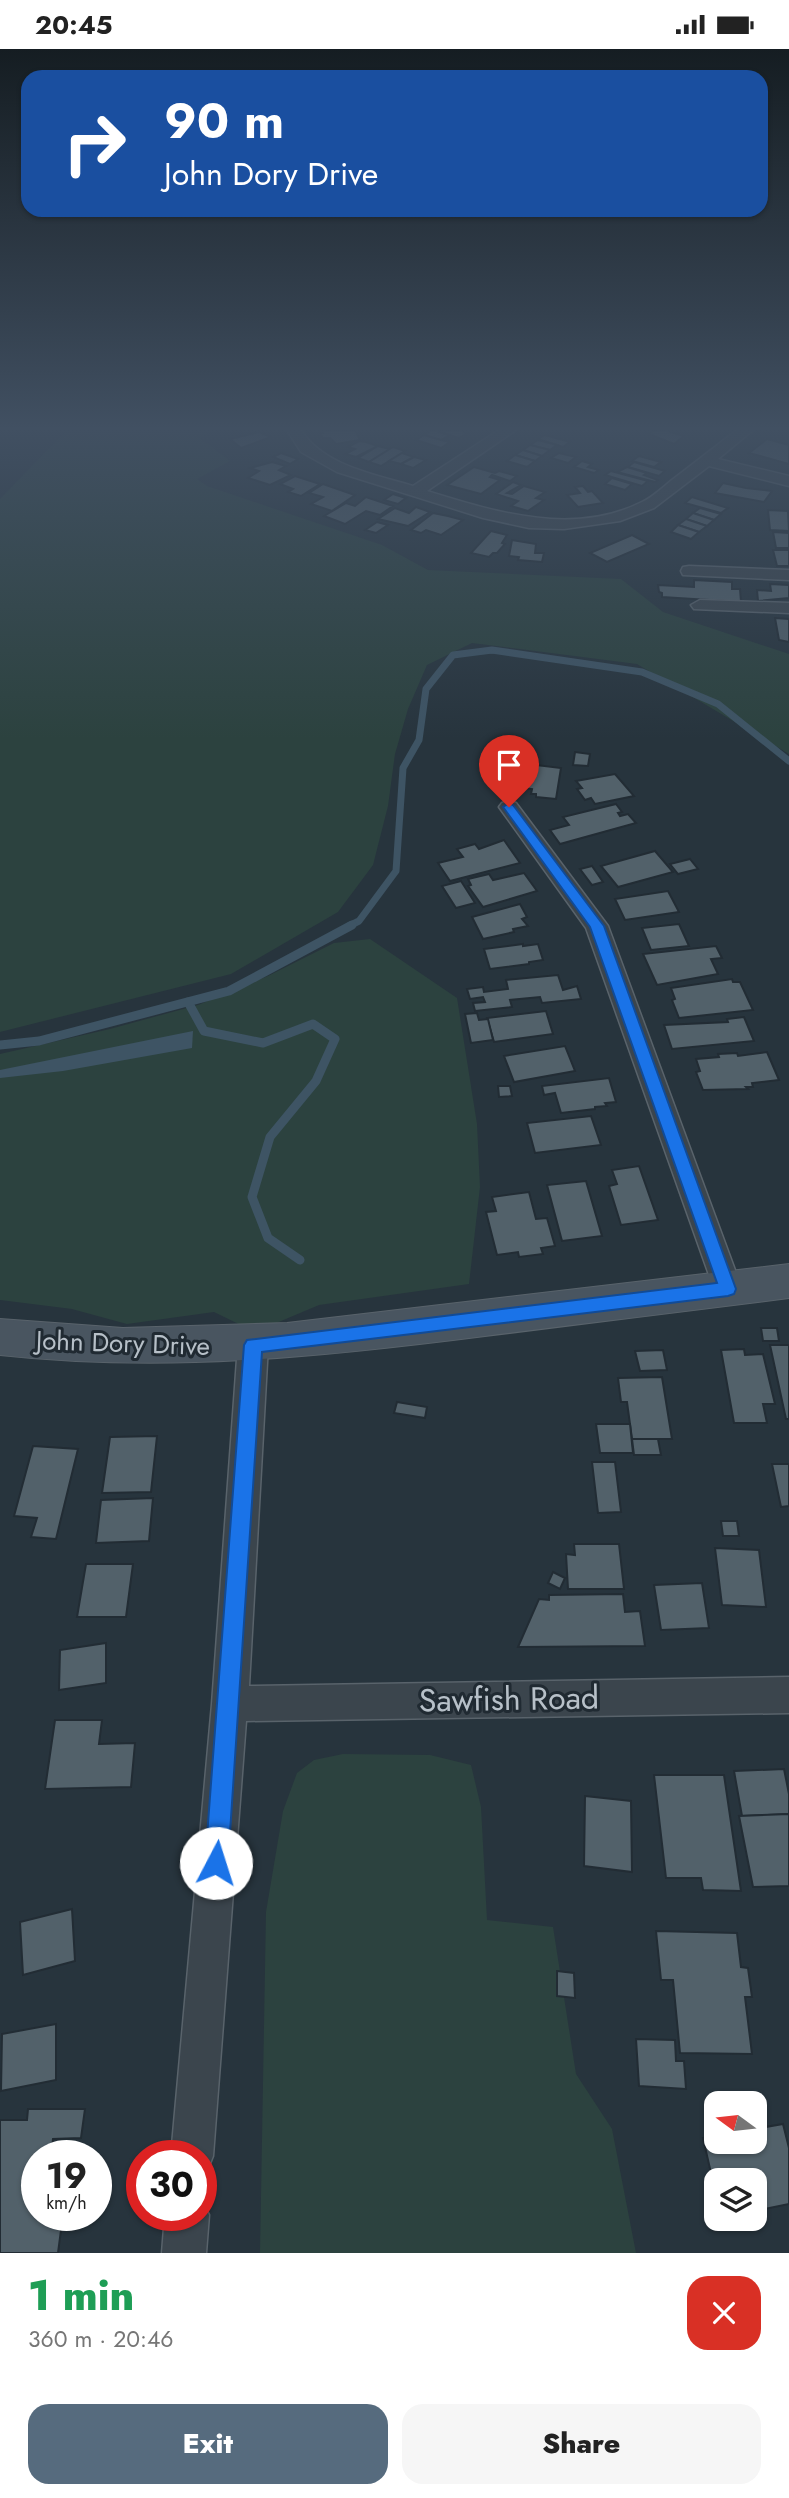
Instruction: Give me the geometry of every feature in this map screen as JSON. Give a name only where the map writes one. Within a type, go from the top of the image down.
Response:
[{"type":"street","points":[[689,571],[789,575]]},
{"type":"street","points":[[700,605],[789,608]]},
{"type":"street","points":[[509,807],[597,926],[728,1289]]},
{"type":"street","name":"John Dory Drive","points":[[0,1337],[127,1346],[253,1345],[342,1337],[789,1281]]},
{"type":"street","points":[[193,2140],[230,1704],[253,1345]]},
{"type":"street","name":"Sawfish Road","points":[[230,1704],[789,1695]]},
{"type":"street","points":[[184,2253],[186,2231]]},
{"type":"green space","points":[[0,533],[346,533],[382,545],[428,570],[621,579],[663,612],[789,654],[789,754],[637,664],[472,643],[427,665],[408,709],[395,754],[388,806],[373,865],[338,912],[231,974],[0,1032]]},
{"type":"green space","points":[[370,939],[457,998],[477,1124],[480,1187],[469,1284],[319,1305],[255,1332],[214,1312],[127,1324],[72,1309],[0,1300],[0,1054],[110,1029],[198,1005],[268,976],[334,943]]},
{"type":"green space","points":[[343,1754],[430,1755],[471,1765],[481,1807],[487,1920],[553,1927],[576,2074],[612,2129],[636,2253],[260,2253],[266,1912],[283,1811],[297,1773],[314,1760]]},
{"type":"water","points":[[193,1031],[192,1048],[63,1071],[0,1078],[0,1070]]},
{"type":"building","points":[[489,533],[507,535],[502,543],[505,544],[489,557],[471,553]]},
{"type":"building","points":[[673,533],[698,533],[691,539]]},
{"type":"building","points":[[773,533],[789,533],[789,548],[776,548]]},
{"type":"building","points":[[632,535],[649,544],[607,562],[590,553]]},
{"type":"building","points":[[512,540],[536,544],[535,553],[544,553],[542,562],[518,560],[519,557],[509,556]]},
{"type":"building","points":[[773,550],[789,550],[789,566],[777,566]]},
{"type":"building","points":[[694,580],[732,582],[732,589],[740,589],[741,602],[662,597],[659,592],[658,585],[694,587]]},
{"type":"building","points":[[770,584],[789,585],[789,598],[758,601],[757,590],[771,591]]},
{"type":"building","points":[[775,618],[789,619],[789,642],[779,640]]},
{"type":"building","points":[[575,752],[590,754],[588,766],[573,765]]},
{"type":"building","points":[[528,764],[561,768],[556,799],[536,797],[536,794],[531,794],[532,789],[523,788]]},
{"type":"building","points":[[615,774],[634,796],[595,804],[591,798],[585,800],[577,789],[582,788],[576,781]]},
{"type":"building","points":[[616,804],[622,812],[618,813],[620,816],[628,814],[636,823],[560,844],[550,830],[569,825],[563,817]]},
{"type":"building","points":[[504,840],[520,863],[450,881],[438,863],[463,857],[457,849],[475,844],[479,849]]},
{"type":"building","points":[[655,851],[673,872],[618,887],[601,866]]},
{"type":"building","points":[[690,859],[698,869],[678,874],[670,864]]},
{"type":"building","points":[[592,866],[603,882],[592,885],[580,869]]},
{"type":"building","points":[[524,873],[537,891],[483,907],[468,886],[471,885],[468,879],[489,874],[493,880]]},
{"type":"building","points":[[461,881],[475,903],[456,908],[442,886]]},
{"type":"building","points":[[668,891],[679,912],[625,920],[615,899]]},
{"type":"building","points":[[520,904],[527,917],[522,919],[528,926],[483,939],[472,917]]},
{"type":"building","points":[[679,924],[689,946],[651,950],[642,928]]},
{"type":"building","points":[[538,944],[543,960],[490,969],[484,949]]},
{"type":"building","points":[[716,946],[722,958],[711,959],[718,974],[657,985],[643,954]]},
{"type":"building","points":[[558,975],[563,990],[577,986],[581,999],[542,1003],[540,997],[510,1000],[512,1007],[475,1011],[473,1003],[485,1002],[483,997],[470,999],[467,989],[483,987],[484,992],[508,989],[506,980]]},
{"type":"building","points":[[732,979],[733,982],[740,982],[753,1010],[679,1018],[672,1000],[675,999],[671,988]]},
{"type":"building","points":[[546,1011],[553,1034],[494,1042],[487,1018]]},
{"type":"building","points":[[477,1013],[479,1020],[488,1019],[493,1040],[471,1043],[465,1014]]},
{"type":"building","points":[[744,1017],[754,1041],[672,1049],[664,1025],[728,1022],[727,1019]]},
{"type":"building","points":[[565,1046],[575,1071],[514,1082],[504,1056]]},
{"type":"building","points":[[767,1052],[779,1080],[752,1083],[753,1087],[746,1087],[748,1089],[703,1090],[696,1072],[700,1071],[696,1059],[719,1057],[718,1054],[737,1053],[738,1056]]},
{"type":"building","points":[[609,1078],[616,1102],[605,1103],[607,1106],[595,1109],[561,1113],[555,1093],[544,1095],[542,1086]]},
{"type":"building","points":[[498,1086],[510,1086],[512,1096],[499,1097]]},
{"type":"building","points":[[591,1116],[601,1145],[535,1153],[527,1123]]},
{"type":"building","points":[[639,1166],[658,1220],[621,1225],[609,1186],[617,1184],[612,1170]]},
{"type":"building","points":[[586,1181],[602,1236],[562,1241],[547,1185]]},
{"type":"building","points":[[529,1192],[536,1219],[547,1218],[555,1246],[541,1248],[543,1254],[519,1257],[518,1252],[497,1255],[486,1212],[496,1211],[492,1197]]},
{"type":"building","points":[[761,1328],[777,1328],[779,1341],[763,1341]]},
{"type":"building","points":[[770,1345],[789,1345],[789,1419],[786,1419]]},
{"type":"building","points":[[744,1349],[745,1355],[763,1354],[775,1404],[763,1404],[767,1423],[734,1423],[721,1350]]},
{"type":"building","points":[[663,1350],[667,1370],[640,1371],[635,1351]]},
{"type":"building","points":[[662,1377],[672,1439],[632,1439],[627,1402],[621,1402],[618,1378]]},
{"type":"building","points":[[397,1402],[427,1407],[425,1418],[394,1413]]},
{"type":"building","points":[[596,1424],[630,1424],[633,1453],[600,1453]]},
{"type":"building","points":[[157,1436],[151,1492],[102,1493],[110,1437]]},
{"type":"building","points":[[632,1439],[658,1439],[661,1455],[634,1455]]},
{"type":"building","points":[[33,1446],[78,1449],[56,1539],[31,1537],[37,1518],[14,1516]]},
{"type":"building","points":[[592,1462],[615,1462],[621,1512],[598,1513]]},
{"type":"building","points":[[772,1464],[789,1464],[789,1506],[781,1507]]},
{"type":"building","points":[[153,1498],[149,1541],[96,1543],[101,1500]]},
{"type":"building","points":[[721,1521],[737,1521],[739,1536],[723,1536]]},
{"type":"building","points":[[574,1544],[619,1544],[624,1589],[568,1589],[566,1554],[575,1555]]},
{"type":"building","points":[[715,1548],[759,1550],[766,1607],[722,1605]]},
{"type":"building","points":[[86,1564],[133,1564],[126,1617],[77,1617]]},
{"type":"building","points":[[553,1572],[565,1578],[560,1589],[548,1583]]},
{"type":"building","points":[[702,1583],[709,1628],[661,1630],[654,1585]]},
{"type":"building","points":[[623,1594],[625,1612],[640,1611],[645,1646],[518,1647],[539,1599],[549,1600],[549,1595]]},
{"type":"building","points":[[106,1643],[106,1683],[59,1690],[60,1650]]},
{"type":"building","points":[[55,1720],[102,1720],[99,1744],[135,1743],[131,1787],[45,1789]]},
{"type":"building","points":[[784,1769],[789,1794],[789,1814],[742,1816],[734,1771]]},
{"type":"building","points":[[654,1775],[724,1775],[741,1891],[703,1890],[701,1878],[666,1878]]},
{"type":"building","points":[[585,1796],[631,1801],[632,1872],[584,1866]]},
{"type":"building","points":[[789,1814],[789,1886],[753,1887],[739,1816]]},
{"type":"building","points":[[72,1909],[75,1961],[23,1975],[20,1922]]},
{"type":"building","points":[[656,1931],[737,1933],[741,1967],[748,1968],[752,1997],[745,1997],[752,2054],[680,2053],[673,1980],[661,1980]]},
{"type":"building","points":[[557,1971],[574,1973],[575,1998],[557,1996]]},
{"type":"building","points":[[56,2024],[56,2080],[1,2091],[2,2034]]},
{"type":"building","points":[[636,2039],[675,2040],[676,2061],[684,2061],[686,2089],[639,2086]]},
{"type":"building","points":[[28,2109],[85,2109],[81,2138],[21,2140],[21,2231],[61,2231],[58,2253],[0,2253],[0,2120],[27,2120]]},
{"type":"building","points":[[783,2124],[789,2148],[789,2204],[767,2208],[767,2168],[710,2168],[707,2154],[767,2154],[767,2127]]},
{"type":"waterway","points":[[349,926],[359,921],[396,871],[403,768],[419,740],[426,689],[453,655],[492,650],[642,672],[718,704],[789,761]]},
{"type":"waterway","points":[[487,651],[497,651]]},
{"type":"waterway","points":[[0,1045],[39,1041],[229,991],[352,925]]},
{"type":"waterway","points":[[188,1002],[204,1031],[263,1043],[313,1024],[335,1039],[316,1081],[270,1137],[252,1197],[268,1238],[300,1260]]},
{"type":"route","points":[[216,1863],[230,1704],[253,1345],[728,1289],[597,926],[509,807]]}]
